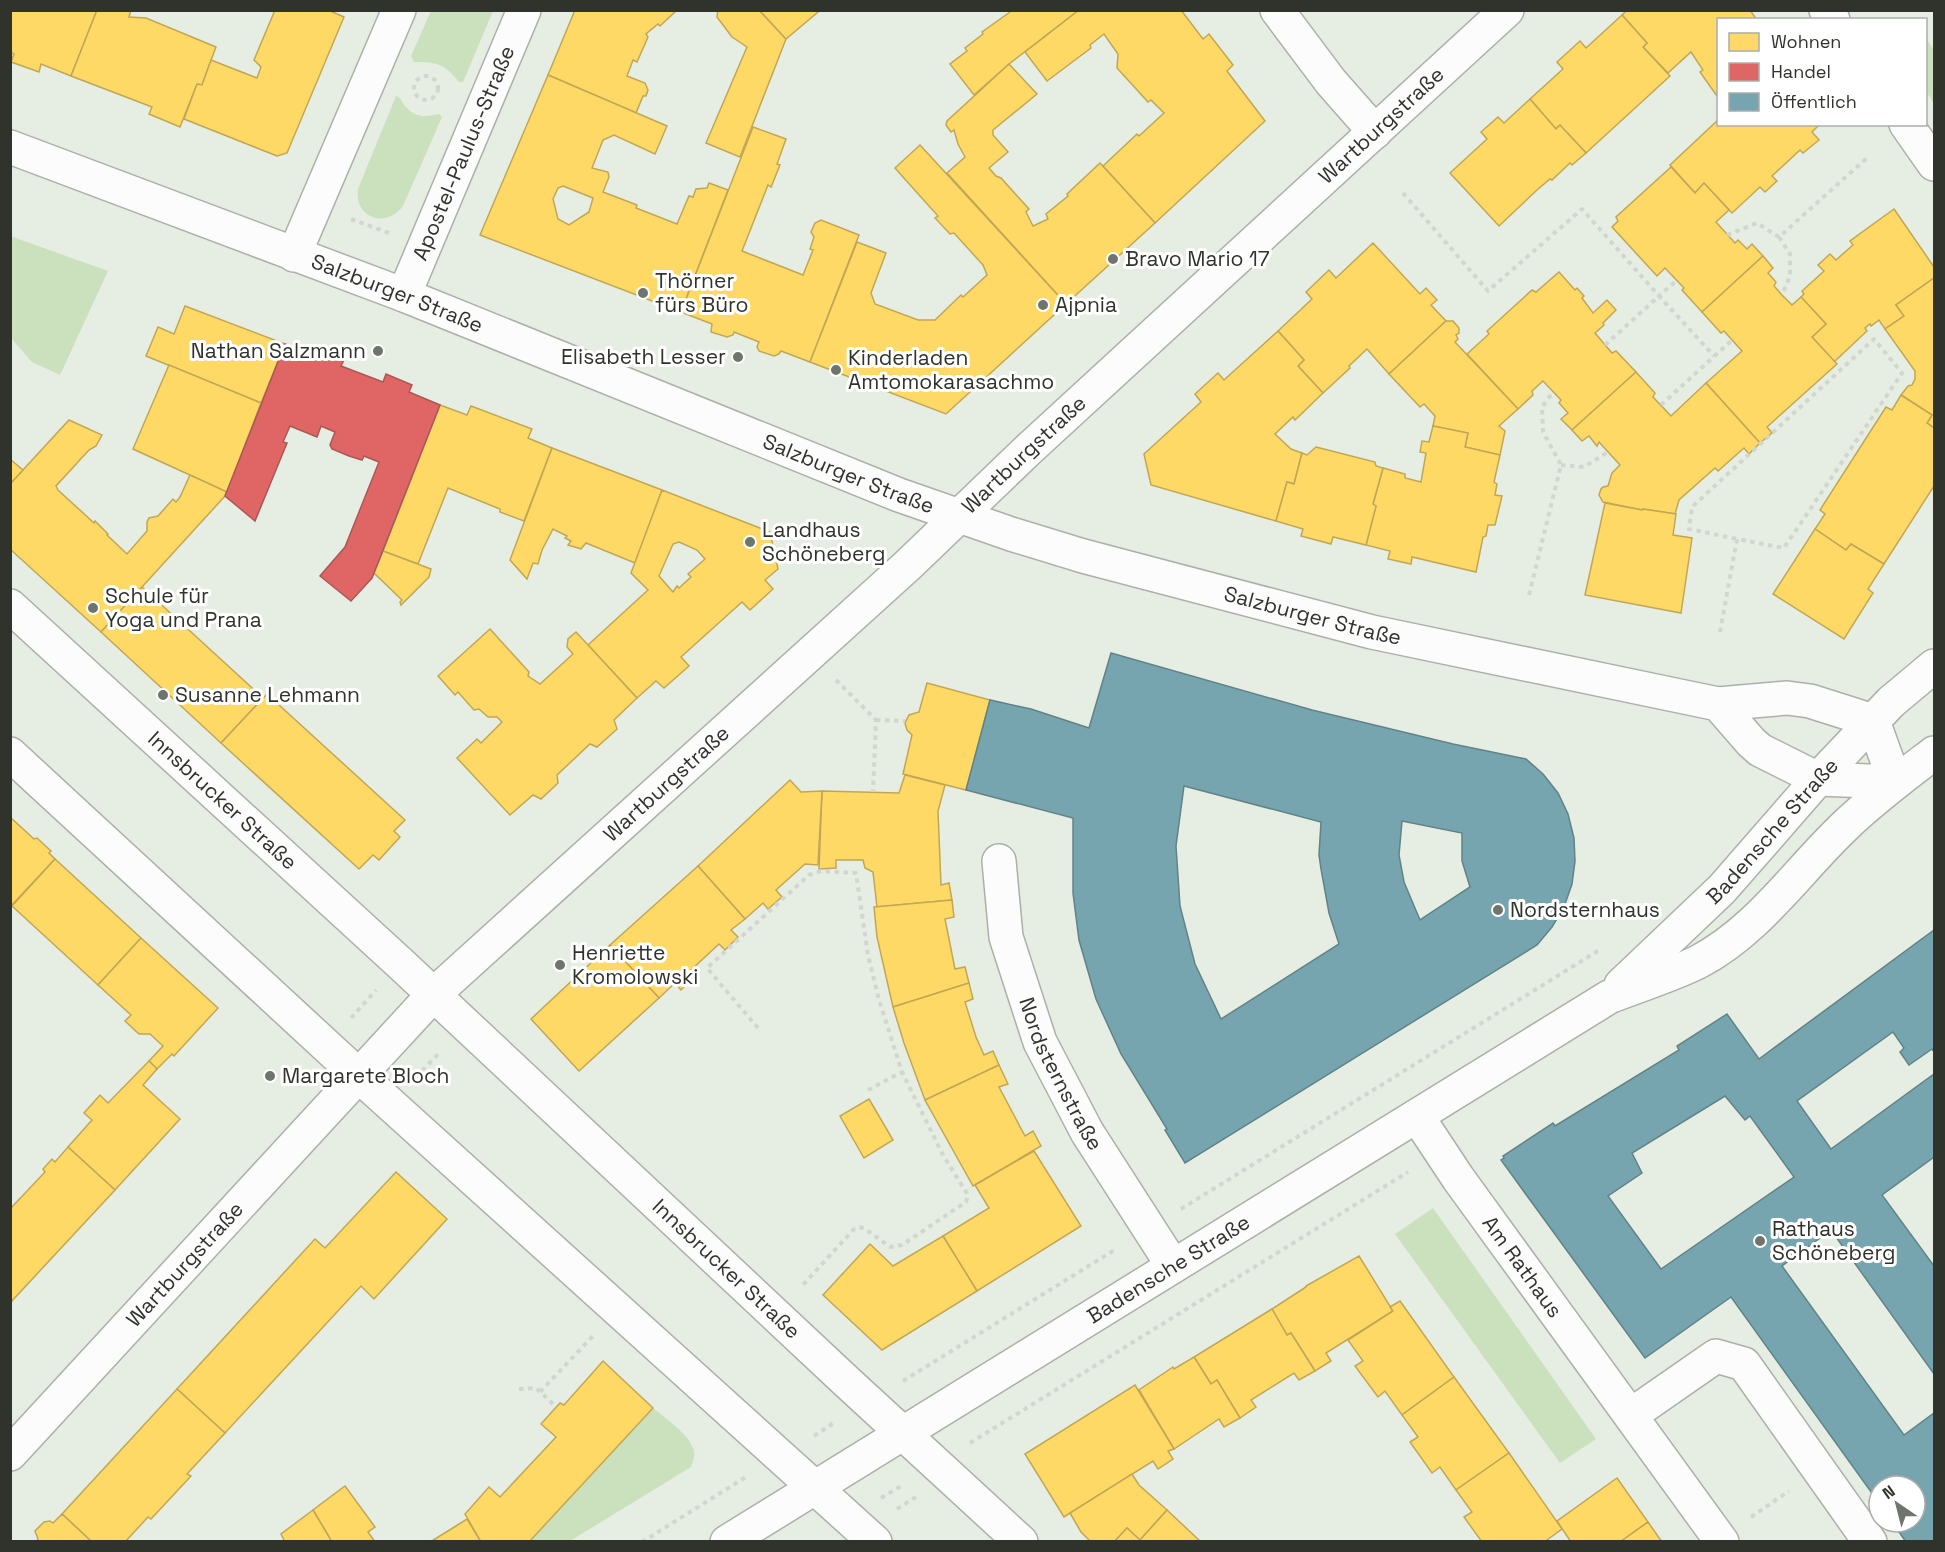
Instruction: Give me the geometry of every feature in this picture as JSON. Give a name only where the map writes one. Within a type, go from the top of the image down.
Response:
[{"type":"street","points":[[294,255],[399,10]]},
{"type":"street","name":"Apostel-Paulus-Straße","points":[[404,296],[524,10]]},
{"type":"street","points":[[1277,10],[1331,82],[1375,132]]},
{"type":"street","name":"Wartburgstraße","points":[[433,995],[907,566],[1037,441],[1507,10]]},
{"type":"street","points":[[1907,126],[1935,164]]},
{"type":"street","name":"Salzburger Straße","points":[[10,147],[404,296],[888,490],[1011,534],[1083,556],[1372,632],[1718,704],[1787,698],[1810,701],[1873,721]]},
{"type":"street","name":"Innsbrucker Straße","points":[[10,606],[433,995],[1020,1542]]},
{"type":"street","name":"Badensche Straße","points":[[1609,997],[1722,889],[1818,779],[1891,702],[1935,666]]},
{"type":"street","points":[[1718,704],[1760,750],[1818,779],[1895,783],[1873,721]]},
{"type":"street","name":"Badensche Straße","points":[[727,1542],[1609,997],[1699,961],[1734,937],[1772,904],[1845,825],[1935,753]]},
{"type":"street","points":[[10,754],[358,1075],[875,1542]]},
{"type":"street","name":"Nordsternstraße","points":[[999,861],[1006,937],[1040,1042],[1087,1132],[1173,1266]]},
{"type":"street","points":[[358,1075],[433,995]]},
{"type":"street","name":"Wartburgstraße","points":[[10,1454],[358,1075]]},
{"type":"street","name":"Am Rathaus","points":[[1416,1116],[1458,1178],[1721,1540]]},
{"type":"street","points":[[1631,1415],[1716,1356],[1744,1364],[1870,1542]]},
{"type":"path","points":[[425,75],[433,77],[439,88],[437,95],[427,100],[420,98],[414,89],[415,82],[425,75]]},
{"type":"path","points":[[1779,237],[1868,157]]},
{"type":"path","points":[[1403,193],[1488,291],[1582,208],[1714,356]]},
{"type":"path","points":[[344,216],[398,237]]},
{"type":"path","points":[[1726,235],[1757,223],[1779,237],[1790,254],[1790,276],[1782,295]]},
{"type":"path","points":[[1605,345],[1677,280]]},
{"type":"path","points":[[1874,339],[1902,373],[1784,548],[1737,539],[1689,529],[1692,507],[1874,339]]},
{"type":"path","points":[[1660,405],[1732,340]]},
{"type":"path","points":[[1529,596],[1561,465],[1543,432],[1542,407],[1553,392]]},
{"type":"path","points":[[1561,465],[1584,467],[1608,452]]},
{"type":"path","points":[[1720,632],[1737,539]]},
{"type":"path","points":[[835,680],[876,720],[905,721]]},
{"type":"path","points":[[873,792],[876,720]]},
{"type":"path","points":[[758,1028],[707,968],[809,875],[821,871],[856,873],[868,955],[879,1000],[902,1072],[943,1155],[968,1195],[966,1202],[895,1248],[890,1247],[864,1228],[854,1229],[802,1286]]},
{"type":"path","points":[[1177,1212],[1606,945]]},
{"type":"path","points":[[350,1019],[382,984]]},
{"type":"path","points":[[415,1078],[447,1044]]},
{"type":"path","points":[[868,1090],[902,1072]]},
{"type":"path","points":[[986,1433],[1413,1168]]},
{"type":"path","points":[[914,1374],[1125,1244]]},
{"type":"path","points":[[540,1392],[593,1336]]},
{"type":"path","points":[[519,1389],[536,1388],[553,1404]]},
{"type":"path","points":[[806,1440],[841,1418]]},
{"type":"path","points":[[1721,1540],[1820,1470]]},
{"type":"path","points":[[874,1503],[910,1480]]},
{"type":"path","points":[[642,1542],[722,1492]]},
{"type":"path","points":[[896,1510],[923,1493]]},
{"type":"green space","points":[[431,11],[493,11],[463,82],[459,82],[440,65],[414,62],[411,56]]},
{"type":"green space","points":[[1927,40],[1934,50],[1934,104],[1927,93]]},
{"type":"green space","points":[[396,96],[417,115],[439,114],[442,117],[403,206],[388,217],[373,217],[361,207],[358,189]]},
{"type":"green space","points":[[10,236],[108,271],[60,375],[32,362],[11,338]]},
{"type":"green space","points":[[1433,1208],[1596,1439],[1560,1463],[1395,1234]]},
{"type":"green space","points":[[653,1408],[676,1426],[691,1443],[694,1458],[691,1467],[570,1541],[529,1542]]},
{"type":"building: Wohnen","points":[[10,10],[97,10],[71,76],[41,64],[39,72],[11,62],[14,54],[10,52]]},
{"type":"building: Wohnen","points":[[97,10],[131,10],[129,17],[146,18],[216,47],[202,85],[197,84],[180,127],[149,114],[152,107],[71,76]]},
{"type":"building: Wohnen","points":[[275,10],[328,10],[344,17],[287,153],[277,156],[184,119],[197,84],[202,85],[211,60],[257,78],[261,67],[254,60]]},
{"type":"building: Wohnen","points":[[575,10],[677,10],[660,26],[658,24],[646,34],[648,37],[637,62],[633,60],[627,76],[645,83],[648,90],[636,113],[548,75]]},
{"type":"building: Wohnen","points":[[718,10],[759,10],[786,39],[740,157],[706,143],[747,47],[732,37],[717,17]]},
{"type":"building: Wohnen","points":[[759,10],[817,10],[818,12],[786,39]]},
{"type":"building: Wohnen","points":[[1013,10],[1079,10],[1009,64],[974,95],[950,64],[967,51],[965,48],[983,34],[982,32]]},
{"type":"building: Wohnen","points":[[1079,10],[1181,10],[1203,39],[1209,34],[1233,65],[1227,71],[1265,121],[1155,223],[1103,166],[1137,134],[1139,136],[1164,113],[1151,100],[1148,102],[1117,68],[1118,54],[1104,34],[1090,45],[1091,48],[1047,81],[1025,52]]},
{"type":"building: Wohnen","points":[[1627,10],[1750,10],[1756,18],[1717,18],[1717,96],[1700,72],[1703,70],[1691,52],[1668,73],[1643,47],[1647,43],[1622,15]]},
{"type":"building: Wohnen","points":[[1622,15],[1647,43],[1643,47],[1670,76],[1586,153],[1560,125],[1556,129],[1530,99],[1563,69],[1557,62],[1580,41],[1586,48]]},
{"type":"building: Wohnen","points":[[1009,64],[1037,94],[993,130],[993,135],[1008,152],[989,168],[1029,209],[1026,212],[1033,226],[1048,219],[1046,214],[1068,196],[1067,194],[1100,163],[1155,223],[1066,304],[947,173],[965,157],[954,130],[951,132],[946,125],[947,121]]},
{"type":"building: Wohnen","points":[[548,75],[667,126],[655,154],[614,135],[603,140],[592,168],[608,172],[609,177],[603,192],[677,224],[689,196],[693,197],[696,189],[707,188],[709,183],[728,190],[681,312],[480,235]],"holes":[[[563,186],[593,198],[589,212],[569,225],[558,219],[553,199],[558,188]]]},
{"type":"building: Wohnen","points":[[1530,99],[1556,129],[1560,125],[1586,153],[1572,165],[1570,163],[1552,180],[1550,179],[1499,226],[1450,173],[1487,139],[1481,132],[1498,117],[1504,123]]},
{"type":"building: Wohnen","points":[[1717,121],[1717,126],[1818,126],[1812,132],[1819,140],[1803,153],[1800,150],[1772,176],[1777,181],[1765,192],[1760,187],[1732,213],[1704,183],[1695,193],[1670,165]]},
{"type":"building: Wohnen","points":[[753,127],[786,139],[777,164],[780,165],[771,187],[768,185],[742,251],[803,275],[813,250],[810,249],[814,237],[811,232],[815,223],[821,220],[859,235],[810,362],[781,351],[774,356],[759,351],[757,347],[759,342],[734,332],[733,335],[727,337],[711,332],[712,324],[681,312]]},
{"type":"building: Wohnen","points":[[920,145],[1066,304],[946,414],[810,362],[857,242],[886,253],[871,293],[875,304],[918,320],[935,320],[961,295],[963,297],[987,275],[983,265],[954,233],[950,234],[935,218],[938,216],[895,168]]},
{"type":"building: Wohnen","points":[[1671,167],[1695,193],[1704,183],[1729,210],[1716,222],[1735,243],[1738,240],[1747,249],[1752,244],[1763,256],[1702,312],[1665,268],[1657,276],[1612,227],[1618,221],[1616,217]]},
{"type":"building: Wohnen","points":[[1894,209],[1934,267],[1934,278],[1896,305],[1904,316],[1885,329],[1879,320],[1871,326],[1870,324],[1865,328],[1867,331],[1834,362],[1812,337],[1826,324],[1801,297],[1804,294],[1802,291],[1824,271],[1818,265],[1830,254],[1836,260],[1853,245],[1850,241]]},
{"type":"building: Wohnen","points":[[1373,243],[1420,294],[1426,288],[1437,300],[1431,305],[1446,321],[1389,374],[1367,349],[1323,393],[1298,366],[1304,360],[1278,331],[1312,299],[1306,292],[1329,270],[1336,278]]},
{"type":"building: Wohnen","points":[[1763,256],[1773,268],[1768,273],[1776,282],[1774,286],[1782,295],[1792,305],[1801,297],[1826,324],[1812,337],[1837,364],[1767,427],[1772,433],[1760,443],[1706,383],[1742,351],[1702,312]]},
{"type":"building: Wohnen","points":[[1559,272],[1575,290],[1577,288],[1584,296],[1582,298],[1593,313],[1607,300],[1616,310],[1595,333],[1612,353],[1616,351],[1636,372],[1572,430],[1561,419],[1568,413],[1559,403],[1561,400],[1543,381],[1532,391],[1533,395],[1518,409],[1467,354],[1489,334],[1487,331],[1532,290],[1536,292]]},
{"type":"building: Wohnen","points":[[1934,278],[1934,428],[1927,423],[1932,415],[1901,395],[1908,386],[1912,385],[1915,371],[1885,329],[1904,316],[1896,305]]},
{"type":"building: Wohnen","points":[[185,306],[285,344],[261,403],[146,356],[158,327],[174,334]]},
{"type":"building: Wohnen","points":[[1446,321],[1453,321],[1459,328],[1459,333],[1456,335],[1458,339],[1455,342],[1518,409],[1499,426],[1505,431],[1500,455],[1465,447],[1468,433],[1433,426],[1435,416],[1424,404],[1420,407],[1389,374]]},
{"type":"building: Wohnen","points":[[1278,331],[1304,360],[1298,366],[1323,393],[1295,420],[1293,417],[1275,434],[1291,449],[1302,453],[1294,484],[1287,482],[1276,521],[1151,485],[1144,454],[1201,402],[1195,394],[1218,373],[1224,380]]},
{"type":"building: Wohnen","points":[[169,365],[261,403],[227,492],[133,449]]},
{"type":"building: Wohnen","points":[[1636,372],[1655,393],[1653,397],[1671,416],[1706,383],[1760,443],[1749,454],[1744,448],[1718,471],[1715,468],[1679,500],[1675,514],[1603,502],[1599,495],[1601,489],[1608,486],[1612,473],[1620,465],[1599,442],[1597,446],[1589,436],[1582,441],[1572,430]]},
{"type":"building: Wohnen","points":[[1901,395],[1932,415],[1927,423],[1934,428],[1934,486],[1884,564],[1851,544],[1846,550],[1815,529],[1825,514],[1820,510],[1886,407],[1892,410]]},
{"type":"building: Wohnen","points":[[440,405],[467,415],[471,406],[532,429],[528,438],[552,448],[524,521],[448,488],[418,564],[383,551]]},
{"type":"building: Wohnen","points":[[69,420],[102,435],[96,446],[89,450],[56,486],[127,554],[147,531],[149,518],[158,516],[173,499],[176,502],[180,497],[190,475],[227,492],[101,632],[10,549],[10,484]]},
{"type":"building: Wohnen","points":[[1433,426],[1468,433],[1465,447],[1500,455],[1494,482],[1497,484],[1495,495],[1502,496],[1495,525],[1488,525],[1486,536],[1483,537],[1476,572],[1412,557],[1411,564],[1388,559],[1390,551],[1366,545],[1376,506],[1373,504],[1383,468],[1405,474],[1405,478],[1421,482],[1426,453],[1420,452],[1422,441],[1429,442]]},
{"type":"building: Wohnen","points":[[1316,447],[1375,462],[1376,466],[1383,468],[1373,504],[1376,506],[1366,545],[1333,537],[1331,544],[1301,536],[1303,529],[1276,521],[1287,482],[1294,484],[1302,453],[1307,455]]},
{"type":"building: Wohnen","points":[[552,448],[662,490],[635,563],[586,543],[581,549],[568,545],[571,541],[565,538],[567,536],[553,529],[542,550],[538,564],[533,563],[527,579],[510,560]]},
{"type":"building: Wohnen","points":[[10,459],[23,470],[10,484]]},
{"type":"building: Wohnen","points":[[662,490],[770,532],[778,569],[765,580],[773,589],[750,610],[742,602],[681,657],[689,666],[664,688],[656,681],[637,698],[588,645],[648,590],[631,573]],"holes":[[[679,542],[697,550],[705,559],[688,574],[691,577],[679,588],[677,586],[673,592],[659,576],[673,544]]]},
{"type":"building: Wohnen","points":[[1605,503],[1676,514],[1673,535],[1692,538],[1681,613],[1585,595]]},
{"type":"building: Wohnen","points":[[1815,529],[1846,550],[1851,544],[1884,564],[1868,589],[1873,593],[1844,639],[1773,594]]},
{"type":"building: Wohnen","points":[[383,551],[431,569],[429,577],[401,605],[402,600],[374,573]]},
{"type":"building: Wohnen","points":[[142,587],[263,698],[221,743],[101,632]]},
{"type":"building: Wohnen","points":[[490,629],[529,672],[528,676],[540,684],[573,654],[567,647],[568,639],[576,632],[637,698],[614,720],[617,729],[597,747],[590,744],[557,775],[558,783],[541,799],[533,795],[510,815],[457,758],[477,739],[481,743],[502,722],[497,717],[488,717],[479,709],[474,710],[458,692],[455,695],[438,676]]},
{"type":"building: Wohnen","points":[[927,683],[990,700],[966,790],[903,774],[912,735],[905,723],[909,715],[919,712]]},
{"type":"building: Wohnen","points":[[267,694],[405,820],[394,831],[400,837],[379,860],[373,855],[359,869],[221,743]]},
{"type":"building: Wohnen","points":[[905,775],[945,785],[938,811],[941,885],[949,883],[952,900],[877,907],[873,872],[865,868],[863,860],[836,860],[836,868],[819,869],[822,791],[899,793]]},
{"type":"building: Wohnen","points":[[790,780],[801,792],[822,791],[818,865],[805,864],[776,890],[782,897],[768,909],[763,903],[745,919],[698,866]]},
{"type":"building: Wohnen","points":[[10,817],[51,851],[49,853],[55,859],[10,907]]},
{"type":"building: Wohnen","points":[[55,859],[141,938],[98,985],[12,906]]},
{"type":"building: Wohnen","points":[[698,866],[745,919],[731,930],[738,937],[725,950],[719,944],[690,971],[695,976],[681,990],[675,983],[659,998],[610,945]]},
{"type":"building: Wohnen","points":[[952,900],[954,917],[945,919],[955,969],[965,967],[969,983],[893,1007],[877,937],[874,907]]},
{"type":"building: Wohnen","points":[[141,938],[218,1008],[174,1056],[172,1054],[157,1069],[149,1061],[163,1046],[150,1034],[139,1034],[125,1021],[131,1015],[98,985]]},
{"type":"building: Wohnen","points":[[610,945],[659,998],[579,1071],[531,1019]]},
{"type":"building: Wohnen","points":[[969,983],[973,999],[965,1002],[976,1037],[984,1055],[993,1051],[999,1065],[925,1100],[893,1007]]},
{"type":"building: Wohnen","points":[[149,1061],[157,1069],[143,1085],[180,1119],[115,1190],[68,1147],[92,1120],[84,1113],[100,1095],[108,1103]]},
{"type":"building: Wohnen","points":[[999,1065],[1008,1084],[999,1087],[1025,1136],[1033,1131],[1041,1146],[973,1186],[925,1100]]},
{"type":"building: Wohnen","points":[[869,1099],[893,1140],[864,1158],[840,1116]]},
{"type":"building: Wohnen","points":[[68,1147],[115,1190],[10,1303],[10,1209],[45,1172],[43,1169],[52,1159],[55,1162]]},
{"type":"building: Wohnen","points":[[1034,1151],[1081,1226],[977,1291],[943,1236],[989,1208],[975,1185]]},
{"type":"building: Wohnen","points":[[396,1172],[447,1219],[374,1299],[361,1286],[225,1433],[177,1389],[315,1239],[325,1248]]},
{"type":"building: Wohnen","points":[[943,1236],[977,1291],[882,1350],[823,1295],[870,1244],[893,1266]]},
{"type":"building: Wohnen","points":[[1359,1256],[1393,1311],[1326,1353],[1331,1361],[1315,1371],[1291,1333],[1287,1335],[1272,1309],[1306,1286]]},
{"type":"building: Wohnen","points":[[1400,1301],[1454,1377],[1402,1415],[1385,1391],[1378,1397],[1355,1366],[1363,1361],[1348,1340],[1393,1311],[1390,1307]]},
{"type":"building: Wohnen","points":[[1272,1309],[1287,1335],[1291,1333],[1315,1371],[1299,1380],[1294,1373],[1251,1400],[1256,1407],[1240,1418],[1217,1380],[1211,1384],[1194,1357]]},
{"type":"building: Wohnen","points":[[1194,1357],[1211,1384],[1217,1380],[1240,1418],[1224,1427],[1219,1419],[1174,1449],[1139,1390],[1173,1367],[1174,1369]]},
{"type":"building: Wohnen","points":[[603,1361],[653,1408],[529,1542],[481,1542],[465,1514],[489,1487],[500,1497],[556,1437],[541,1424],[560,1403],[564,1405]]},
{"type":"building: Wohnen","points":[[1454,1377],[1509,1453],[1456,1490],[1440,1467],[1432,1473],[1410,1442],[1418,1437],[1402,1415]]},
{"type":"building: Wohnen","points":[[1135,1385],[1174,1449],[1168,1451],[1173,1459],[1158,1469],[1153,1461],[1064,1517],[1025,1454]]},
{"type":"building: Wohnen","points":[[177,1389],[225,1433],[187,1474],[191,1476],[151,1519],[148,1517],[125,1542],[92,1542],[62,1514]]},
{"type":"building: Wohnen","points":[[1509,1453],[1562,1529],[1544,1542],[1482,1542],[1464,1517],[1472,1512],[1456,1490]]},
{"type":"building: Wohnen","points":[[1132,1474],[1139,1485],[1167,1510],[1140,1540],[1127,1528],[1114,1542],[1091,1542],[1081,1532],[1070,1513]]},
{"type":"building: Wohnen","points":[[1617,1478],[1648,1522],[1620,1542],[1571,1542],[1557,1521]]},
{"type":"building: Wohnen","points":[[345,1486],[375,1527],[368,1532],[375,1542],[332,1542],[313,1510]]},
{"type":"building: Wohnen","points":[[313,1510],[332,1542],[285,1542],[281,1534]]},
{"type":"building: Wohnen","points":[[1167,1510],[1201,1542],[1114,1542],[1127,1528],[1140,1540]]},
{"type":"building: Wohnen","points":[[62,1514],[92,1542],[36,1542],[38,1539],[35,1531],[44,1522],[53,1523]]},
{"type":"building: Wohnen","points":[[467,1519],[481,1542],[430,1542],[456,1526]]},
{"type":"building: Wohnen","points":[[1648,1522],[1662,1542],[1620,1542]]},
{"type":"building: Handel","points":[[285,344],[315,356],[318,348],[345,358],[341,366],[383,382],[386,374],[412,385],[409,392],[440,405],[372,578],[351,601],[320,576],[345,547],[379,462],[364,456],[362,460],[332,449],[330,445],[335,432],[321,426],[317,437],[290,426],[283,442],[287,443],[255,521],[225,496]]},
{"type":"building: Öffentlich","name":"Nordsternhaus","points":[[1111,653],[1312,710],[1526,759],[1543,774],[1558,793],[1568,814],[1574,838],[1575,861],[1572,884],[1564,907],[1552,927],[1537,945],[1185,1163],[1121,1054],[1096,999],[1079,940],[1073,893],[1073,818],[966,790],[990,700],[1031,709],[1089,728]],"holes":[[[1184,786],[1321,822],[1319,855],[1321,869],[1329,913],[1339,944],[1221,1019],[1195,964],[1180,906],[1176,846]],[[1402,821],[1462,833],[1462,861],[1470,887],[1420,920],[1404,882],[1399,855]]]},
{"type":"building: Öffentlich","name":"Rathaus Schöneberg","points":[[1934,930],[1934,1052],[1932,1049],[1909,1065],[1900,1052],[1904,1048],[1893,1032],[1797,1101],[1831,1149],[1934,1074],[1934,1157],[1882,1195],[1934,1266],[1934,1374],[1831,1230],[1782,1266],[1904,1435],[1934,1413],[1934,1542],[1906,1542],[1900,1534],[1927,1534],[1927,1474],[1867,1474],[1867,1486],[1731,1297],[1645,1358],[1501,1160],[1503,1156],[1553,1123],[1555,1126],[1679,1050],[1677,1046],[1727,1014],[1759,1059]],"holes":[[[1725,1096],[1745,1120],[1750,1116],[1794,1177],[1661,1269],[1608,1196],[1642,1173],[1632,1153]]]},
{"type":"place","name":"Bravo Mario 17","points":[[1113,259]]},
{"type":"place","name":"Thörner fürs Büro","points":[[643,293]]},
{"type":"place","name":"Ajpnia","points":[[1043,305]]},
{"type":"place","name":"Nathan Salzmann","points":[[378,351]]},
{"type":"place","name":"Elisabeth Lesser","points":[[738,357]]},
{"type":"place","name":"Kinderladen Amtomokarasachmo","points":[[836,370]]},
{"type":"place","name":"Landhaus Schöneberg","points":[[750,542]]},
{"type":"place","name":"Schule für Yoga und Prana","points":[[93,608]]},
{"type":"place","name":"Susanne Lehmann","points":[[163,695]]},
{"type":"place","name":"Nordsternhaus","points":[[1498,910]]},
{"type":"place","name":"Henriette Kromolowski","points":[[560,965]]},
{"type":"place","name":"Margarete Bloch","points":[[270,1076]]},
{"type":"place","name":"Rathaus Schöneberg","points":[[1760,1241]]}]
